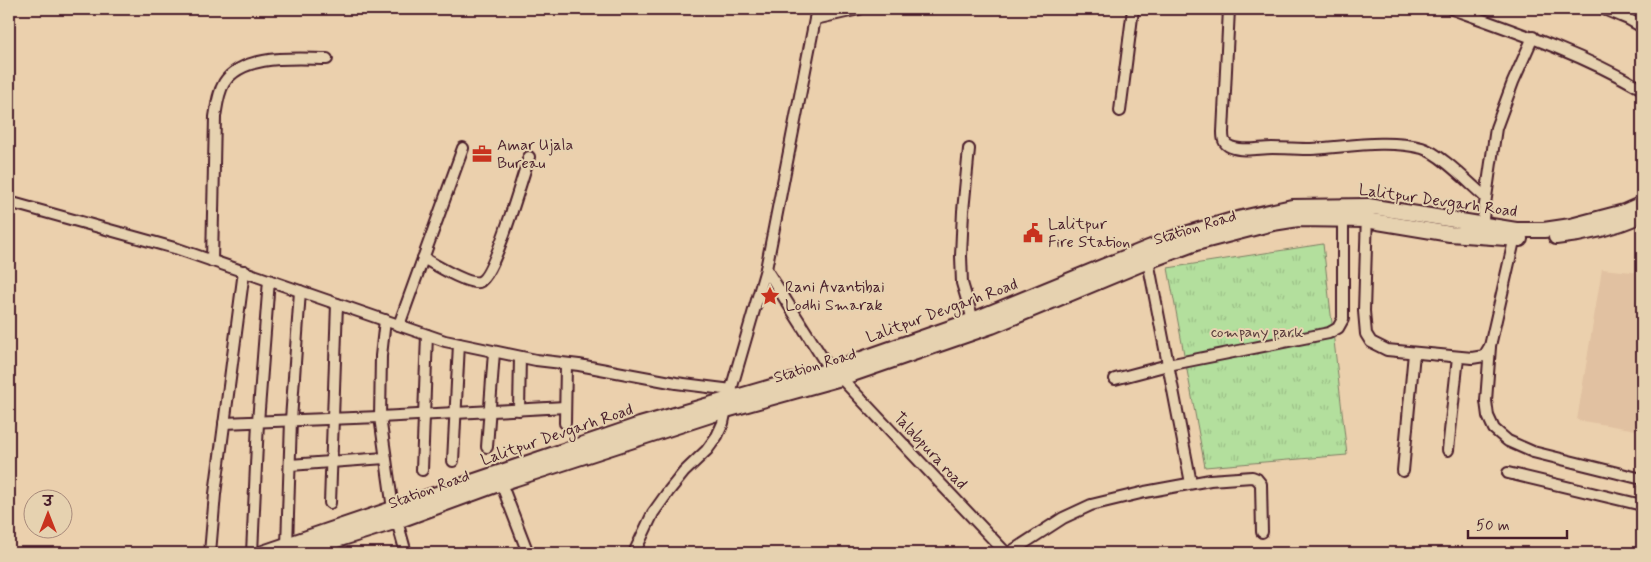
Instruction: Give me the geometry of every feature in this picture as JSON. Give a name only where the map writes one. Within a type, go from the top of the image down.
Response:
[{"type":"main road","name":"Lalitpur Devgarh Road","points":[[262,553],[290,549],[395,515],[631,428],[729,400],[835,374],[1182,235],[1233,220],[1292,207],[1482,225],[1515,235],[1571,226],[1624,212],[1642,204]]},
{"type":"main road","name":"Station Road","points":[[835,374],[992,326],[1196,243],[1273,223],[1298,219],[1344,218],[1367,213],[1450,234],[1515,235],[1550,238],[1582,234],[1642,216]]},
{"type":"main road","name":"Station Road","points":[[395,515],[501,483],[729,400]]},
{"type":"street","points":[[634,553],[653,513],[684,472],[707,450],[718,436],[723,423],[766,269],[816,14],[859,9]]},
{"type":"street","points":[[1120,111],[1133,9]]},
{"type":"street","points":[[1228,9],[1223,132],[1223,140],[1226,145],[1244,150],[1311,149],[1366,145],[1423,148],[1446,163],[1485,197]]},
{"type":"street","points":[[1452,9],[1533,37],[1601,66],[1642,89]]},
{"type":"street","points":[[1604,9],[1628,18],[1642,27]]},
{"type":"street","points":[[1482,225],[1496,128],[1513,82],[1533,37]]},
{"type":"street","points":[[212,261],[215,117],[218,96],[225,82],[240,68],[264,60],[327,59]]},
{"type":"street","points":[[399,325],[463,148]]},
{"type":"street","points":[[969,149],[961,256],[962,283],[973,320]]},
{"type":"street","points":[[423,258],[470,281],[484,280],[490,270],[509,220],[529,157]]},
{"type":"street","points":[[9,202],[178,249],[427,335],[459,344],[520,357],[676,383],[729,400]]},
{"type":"street","points":[[1367,213],[1364,311],[1366,334],[1371,342],[1387,350],[1472,358],[1484,356],[1490,346]]},
{"type":"street","points":[[1115,379],[1168,365],[1329,333],[1338,328],[1343,319],[1344,218]]},
{"type":"street","points":[[1515,235],[1490,346],[1486,400],[1488,416],[1494,429],[1508,441],[1533,452],[1642,478]]},
{"type":"street","points":[[1148,261],[1191,483]]},
{"type":"street","name":"Talabpura road","points":[[766,269],[835,374],[1008,553]]},
{"type":"street","points":[[210,553],[215,494],[244,271]]},
{"type":"street","points":[[252,553],[258,422],[269,280]]},
{"type":"street","points":[[290,549],[291,420],[300,291]]},
{"type":"street","points":[[330,503],[337,304]]},
{"type":"street","points":[[386,320],[381,356],[380,417],[395,515],[406,553]]},
{"type":"street","points":[[422,470],[427,335]]},
{"type":"street","points":[[453,460],[459,344]]},
{"type":"street","points":[[487,447],[494,352]]},
{"type":"street","points":[[1403,471],[1414,353]]},
{"type":"street","points":[[519,410],[520,357]]},
{"type":"street","points":[[1448,450],[1458,357]]},
{"type":"street","points":[[565,423],[566,364]]},
{"type":"street","points":[[224,423],[565,407]]},
{"type":"street","points":[[290,465],[385,458]]},
{"type":"street","points":[[1508,473],[1642,505]]},
{"type":"street","points":[[1008,553],[1063,518],[1091,505],[1191,483],[1245,476],[1257,479],[1261,484],[1262,532]]},
{"type":"street","points":[[501,483],[528,553]]},
{"type":"shaded area","points":[[1602,269],[1642,273],[1642,431],[1577,420]]},
{"type":"green space","name":"company park","points":[[1323,244],[1347,455],[1205,467],[1168,268]]},
{"type":"place","name":"Amar Ujala Bureau","points":[[482,154]]},
{"type":"place","name":"Lalitpur Fire Station","points":[[1033,233]]},
{"type":"place","name":"Rani Avantibai Lodhi Smarak","points":[[770,296]]}]
